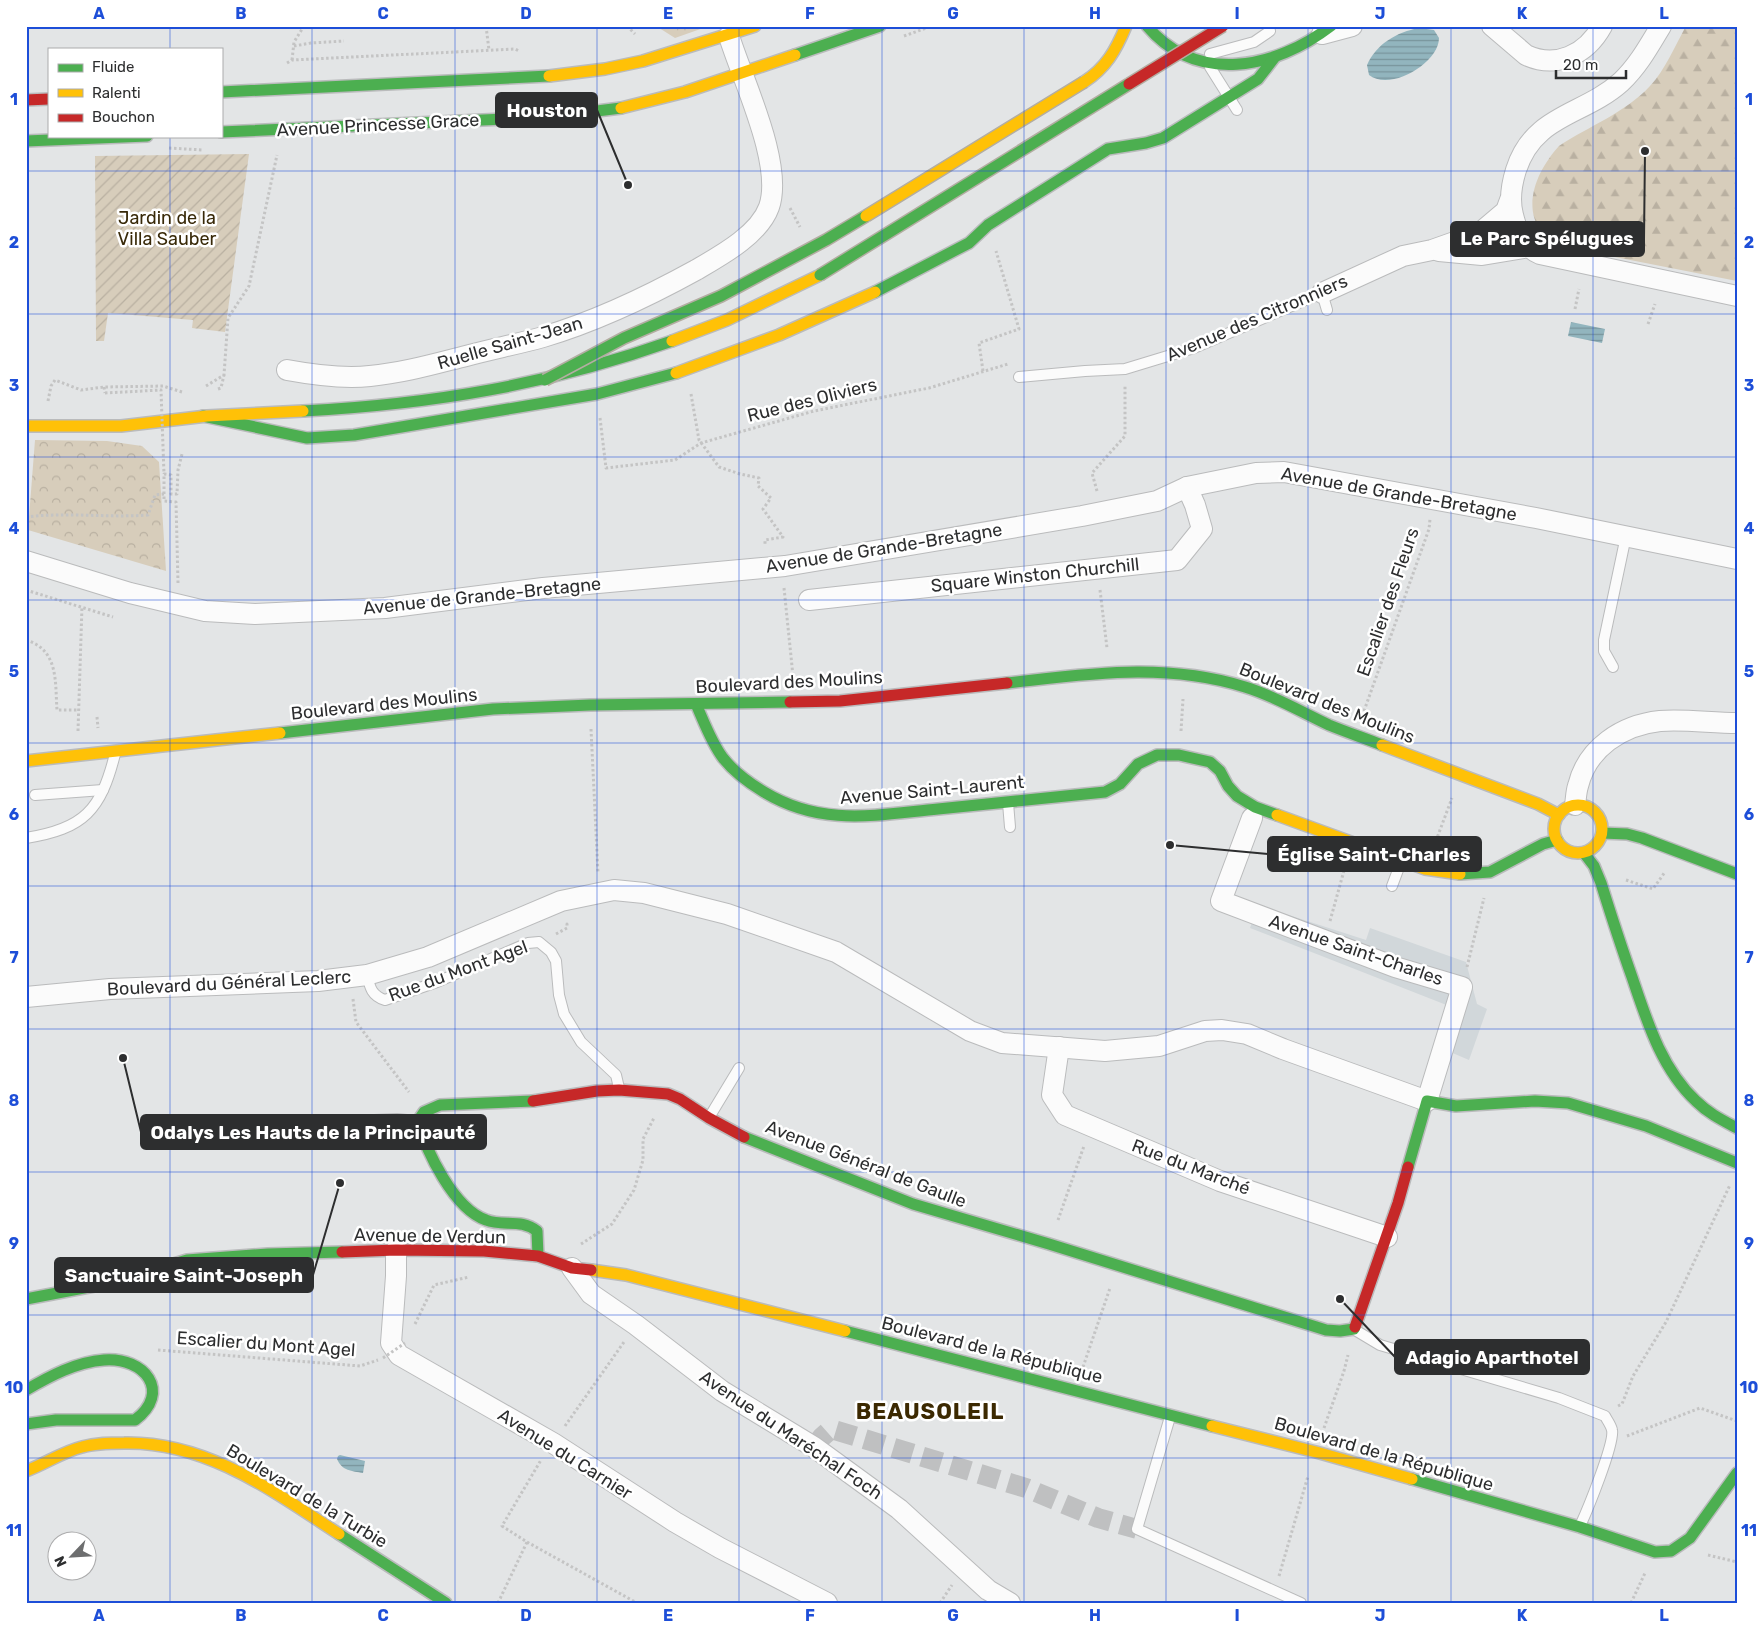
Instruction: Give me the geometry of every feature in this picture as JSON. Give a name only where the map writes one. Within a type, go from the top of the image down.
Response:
[{"type":"main road","points":[[222,92],[547,76],[605,69],[701,49],[756,26]]},
{"type":"main road","name":"Avenue Princesse Grace","points":[[222,132],[549,117],[621,108],[685,92],[710,79],[742,73],[880,26]]},
{"type":"main road","points":[[545,380],[624,338],[721,296],[826,240],[1099,73],[1109,61],[1126,26]]},
{"type":"main road","points":[[1147,26],[1164,44],[1176,52],[1207,62],[1240,66],[1275,57],[1330,29]]},
{"type":"main road","points":[[26,426],[120,426],[204,416],[359,407],[434,400],[499,390],[545,380],[605,365],[649,351],[728,320],[778,297],[856,254],[1223,26]]},
{"type":"main road","points":[[204,416],[307,438],[354,435],[597,394],[687,370],[779,336],[863,298],[969,243],[988,224],[1108,149],[1146,144],[1163,138],[1258,79],[1275,57]]},
{"type":"main road","points":[[26,100],[48,99]]},
{"type":"main road","points":[[26,141],[99,138]]},
{"type":"main road","name":"Boulevard des Moulins","points":[[26,761],[493,709],[590,705],[840,701],[1109,672],[1168,672],[1187,673],[1226,681],[1270,696],[1329,725],[1538,804],[1567,810]]},
{"type":"main road","name":"Avenue Saint-Laurent","points":[[696,704],[706,727],[724,759],[759,790],[802,810],[828,816],[853,817],[1105,792],[1120,784],[1138,764],[1157,755],[1179,755],[1210,762],[1220,771],[1228,786],[1237,796],[1255,808],[1402,861]]},
{"type":"main road","points":[[1590,808],[1600,819],[1602,833],[1596,845],[1584,853],[1576,853],[1562,847],[1556,840],[1554,828],[1567,810],[1590,808]]},
{"type":"main road","points":[[1602,833],[1627,834],[1642,838],[1737,874]]},
{"type":"main road","points":[[1402,861],[1425,869],[1461,874],[1490,872],[1543,844],[1556,840]]},
{"type":"main road","points":[[1584,853],[1594,866],[1601,883],[1646,1021],[1665,1064],[1692,1099],[1709,1113],[1737,1128]]},
{"type":"main road","name":"Avenue Général de Gaulle","points":[[421,1116],[440,1105],[523,1102],[597,1091],[620,1090],[668,1094],[747,1138],[913,1204],[1326,1330],[1354,1329]]},
{"type":"main road","points":[[1354,1329],[1387,1237],[1427,1101]]},
{"type":"main road","name":"Boulevard du Général Leclerc","points":[[1427,1101],[1456,1106],[1535,1101],[1568,1103],[1646,1126],[1735,1163]]},
{"type":"main road","points":[[421,1116],[420,1134],[430,1155],[444,1178],[466,1207],[475,1215],[487,1221],[524,1223],[531,1226],[537,1231],[538,1256]]},
{"type":"main road","name":"Avenue de Verdun","points":[[26,1299],[115,1282],[187,1260],[268,1254],[456,1250],[538,1256],[572,1268]]},
{"type":"main road","name":"Boulevard de la République","points":[[572,1268],[626,1275],[1076,1389],[1316,1452],[1580,1527],[1655,1552]]},
{"type":"main road","points":[[26,1390],[73,1366],[112,1360],[131,1363],[144,1370],[149,1379],[152,1393],[149,1408],[135,1420],[56,1420],[26,1424]]},
{"type":"main road","name":"Boulevard de la Turbie","points":[[26,1471],[54,1457],[79,1448],[98,1444],[151,1443],[208,1456],[237,1470],[274,1492],[446,1603]]},
{"type":"main road","points":[[1655,1552],[1671,1551],[1690,1538],[1737,1473]]},
{"type":"street","points":[[1330,29],[1352,26]]},
{"type":"street","points":[[1492,26],[1526,55],[1548,61],[1567,58],[1581,51],[1593,40],[1602,26]]},
{"type":"street","points":[[1660,26],[1640,60],[1621,82],[1606,93],[1554,120],[1528,144],[1517,165],[1511,190],[1510,200],[1517,232],[1529,247],[1540,254],[1737,296]]},
{"type":"street","name":"Ruelle Saint-Jean","points":[[287,370],[322,376],[369,376],[408,370],[544,336],[594,319],[632,303],[722,255],[746,236],[759,222],[768,208],[772,194],[770,163],[761,126],[729,36]]},
{"type":"street","name":"Avenue des Citronniers","points":[[1324,301],[1403,256],[1432,250],[1480,233],[1506,211],[1510,200]]},
{"type":"street","name":"Avenue des Citronniers","points":[[1432,250],[1482,255],[1529,247]]},
{"type":"street","name":"Avenue de Grande-Bretagne","points":[[26,561],[130,593],[205,612],[256,614],[385,608],[542,588],[785,566],[1109,511],[1157,501],[1187,487],[1256,473],[1284,472],[1430,498],[1737,558]]},
{"type":"street","name":"Square Winston Churchill","points":[[809,600],[1177,560],[1202,529],[1187,487]]},
{"type":"street","points":[[1567,810],[1585,766],[1598,748],[1619,732],[1638,724],[1661,721],[1737,723]]},
{"type":"street","name":"Avenue Saint-Charles","points":[[1252,818],[1221,901],[1395,967],[1462,987],[1427,1101]]},
{"type":"street","name":"Boulevard du Général Leclerc","points":[[26,997],[110,989],[359,977],[428,957],[561,901],[614,890],[644,893],[727,914],[836,952],[970,1031],[1002,1043],[1104,1051],[1142,1049],[1159,1046],[1205,1031],[1222,1030],[1247,1034],[1282,1049],[1427,1101]]},
{"type":"street","name":"Rue du Marché","points":[[1060,1047],[1052,1095],[1065,1115],[1220,1181],[1387,1237]]},
{"type":"street","name":"Avenue du Carnier","points":[[396,1250],[391,1343],[399,1355],[553,1443],[675,1522],[720,1548],[827,1603]]},
{"type":"street","name":"Avenue du Maréchal Foch","points":[[572,1268],[591,1294],[636,1325],[722,1391],[814,1448],[899,1508],[988,1590],[1010,1603]]},
{"type":"lane","points":[[1192,58],[1247,44],[1270,31]]},
{"type":"lane","points":[[1207,62],[1237,110]]},
{"type":"lane","name":"Avenue des Citronniers","points":[[1020,378],[1125,369],[1194,348],[1324,301]]},
{"type":"lane","points":[[1613,667],[1604,650],[1604,640],[1626,536]]},
{"type":"lane","points":[[26,838],[62,830],[81,820],[88,813],[103,790],[116,752]]},
{"type":"lane","points":[[34,795],[103,790]]},
{"type":"lane","points":[[1008,802],[1010,827]]},
{"type":"lane","points":[[1392,886],[1402,861]]},
{"type":"lane","name":"Rue du Mont Agel","points":[[359,977],[379,998],[385,1000],[437,982],[528,943],[540,942],[551,952],[556,961],[559,995],[564,1014],[581,1042],[616,1075],[620,1090]]},
{"type":"lane","points":[[709,1118],[739,1068]]},
{"type":"lane","points":[[235,1126],[421,1116]]},
{"type":"lane","points":[[1354,1329],[1380,1345],[1559,1398],[1604,1416],[1612,1430],[1610,1443],[1580,1527]]},
{"type":"lane","points":[[1170,1415],[1137,1529],[1301,1603]]},
{"type":"path","points":[[292,60],[294,42],[304,26]]},
{"type":"path","points":[[486,26],[489,50]]},
{"type":"path","points":[[627,26],[635,34]]},
{"type":"path","points":[[294,46],[311,42],[344,41]]},
{"type":"path","points":[[206,386],[224,375],[228,318],[249,286],[278,150]]},
{"type":"path","points":[[983,371],[979,343],[1019,329],[997,257]]},
{"type":"path","points":[[1574,309],[1579,290]]},
{"type":"path","points":[[1648,324],[1655,304]]},
{"type":"path","name":"Rue des Oliviers","points":[[600,416],[606,468],[676,460],[701,443],[814,411],[929,388],[1008,364],[1020,378]]},
{"type":"path","points":[[1097,491],[1092,473],[1125,436],[1125,369]]},
{"type":"path","points":[[48,400],[50,386],[55,380],[81,390],[104,387],[163,386],[182,392]]},
{"type":"path","points":[[104,387],[105,393],[161,390],[164,501],[176,502],[178,584]]},
{"type":"path","points":[[691,389],[701,443],[719,467],[759,478],[758,486],[771,498],[763,510],[783,538],[765,540],[765,545]]},
{"type":"path","points":[[164,474],[171,475],[172,494],[177,494],[178,470],[182,454]]},
{"type":"path","points":[[26,517],[40,515],[148,516],[155,495],[164,494]]},
{"type":"path","name":"Escalier des Fleurs","points":[[1363,714],[1429,529],[1430,498]]},
{"type":"path","points":[[784,587],[793,679]]},
{"type":"path","points":[[1100,588],[1107,650]]},
{"type":"path","points":[[26,590],[113,617]]},
{"type":"path","points":[[80,755],[78,710],[82,606]]},
{"type":"path","points":[[786,620],[791,618]]},
{"type":"path","points":[[26,640],[36,643],[50,658],[54,669],[57,710],[78,710]]},
{"type":"path","points":[[1180,736],[1184,698]]},
{"type":"path","points":[[591,732],[599,893]]},
{"type":"path","points":[[1431,853],[1454,794]]},
{"type":"path","points":[[1325,941],[1346,861]]},
{"type":"path","points":[[1622,878],[1653,889],[1668,868]]},
{"type":"path","points":[[1462,987],[1482,903]]},
{"type":"path","points":[[359,977],[356,1022],[421,1116]]},
{"type":"path","points":[[572,1268],[581,1243],[612,1224],[634,1190],[643,1160],[643,1139],[668,1094]]},
{"type":"path","points":[[1049,1244],[1091,1127]]},
{"type":"path","points":[[1604,1416],[1622,1404],[1633,1376],[1666,1322],[1730,1187],[1735,1163]]},
{"type":"path","points":[[1076,1389],[1118,1266]]},
{"type":"path","points":[[414,1326],[434,1285],[473,1276]]},
{"type":"path","name":"Escalier du Mont Agel","points":[[131,1363],[155,1350],[360,1366],[384,1358],[405,1343],[409,1335]]},
{"type":"path","points":[[1610,1443],[1700,1408],[1737,1420]]},
{"type":"path","points":[[528,1542],[637,1603]]},
{"type":"path","points":[[1631,1603],[1655,1552]]},
{"type":"shaded area","points":[[1258,905],[1366,940],[1370,928],[1466,962],[1477,1004],[1487,1009],[1469,1060],[1436,1046],[1449,1006],[1250,928]]},
{"type":"green space","points":[[656,26],[709,26],[675,38]]},
{"type":"green space","points":[[1686,26],[1737,26],[1737,281],[1555,244],[1540,230],[1535,220],[1533,197],[1535,186],[1545,165],[1559,146],[1618,112],[1640,96],[1650,86],[1670,58]]},
{"type":"green space","name":"Jardin de la Villa Sauber","points":[[249,154],[225,332],[192,328],[193,320],[108,313],[104,341],[96,341],[95,156]]},
{"type":"green space","points":[[35,440],[107,441],[142,446],[159,462],[166,571],[28,530]]},
{"type":"water","points":[[1419,28],[1434,30],[1439,38],[1437,47],[1431,57],[1412,72],[1400,77],[1389,80],[1378,79],[1369,75],[1367,65],[1382,45],[1395,36]]},
{"type":"water","points":[[1571,322],[1605,329],[1602,343],[1568,336]]},
{"type":"water","points":[[340,1455],[365,1461],[363,1473],[348,1470],[342,1466],[337,1459]]},
{"type":"tunnel","points":[[814,1447],[831,1429],[1026,1488],[1098,1518],[1137,1529]]},
{"type":"traffic: fast","points":[[795,55],[880,26]]},
{"type":"traffic: fast","points":[[1147,26],[1167,45],[1189,57],[1212,63],[1237,64],[1261,60],[1286,52],[1309,41],[1331,26]]},
{"type":"traffic: fast","points":[[875,292],[969,243],[988,225],[1108,149],[1146,143],[1163,138],[1258,79],[1275,57]]},
{"type":"traffic: fast","points":[[222,92],[549,76]]},
{"type":"traffic: fast","points":[[820,275],[1129,84]]},
{"type":"traffic: fast","points":[[222,132],[549,117],[621,108]]},
{"type":"traffic: fast","points":[[26,141],[99,138]]},
{"type":"traffic: fast","points":[[545,380],[624,338],[721,296],[826,240],[866,216]]},
{"type":"traffic: fast","points":[[303,411],[398,403],[490,390],[580,370],[672,341]]},
{"type":"traffic: fast","points":[[203,416],[307,438],[354,435],[597,394],[676,373]]},
{"type":"traffic: fast","points":[[1007,683],[1126,672],[1156,672],[1215,679],[1267,695],[1329,725],[1382,745]]},
{"type":"traffic: fast","points":[[280,733],[493,709],[590,705],[790,702]]},
{"type":"traffic: fast","points":[[696,704],[708,732],[727,763],[742,777],[764,792],[786,803],[807,810],[849,816],[892,814],[1105,792],[1120,784],[1138,764],[1157,755],[1179,755],[1210,762],[1220,771],[1228,786],[1237,796],[1255,807],[1277,815]]},
{"type":"traffic: fast","points":[[1602,833],[1627,834],[1642,838],[1737,874]]},
{"type":"traffic: fast","points":[[1460,874],[1490,872],[1543,844],[1557,840]]},
{"type":"traffic: fast","points":[[1584,853],[1594,866],[1601,883],[1643,1010],[1664,1059],[1673,1074],[1696,1101],[1710,1113],[1737,1128]]},
{"type":"traffic: fast","points":[[533,1101],[440,1105],[424,1112],[418,1121],[428,1148],[443,1178],[463,1204],[474,1214],[486,1220],[525,1225],[537,1231],[538,1256]]},
{"type":"traffic: fast","points":[[1408,1167],[1427,1101],[1456,1106],[1535,1101],[1568,1103],[1646,1126],[1737,1163]]},
{"type":"traffic: fast","points":[[744,1137],[913,1204],[1326,1330],[1340,1331],[1354,1329],[1355,1327]]},
{"type":"traffic: fast","points":[[26,1299],[115,1282],[187,1260],[268,1254],[342,1252]]},
{"type":"traffic: fast","points":[[845,1331],[1212,1426]]},
{"type":"traffic: fast","points":[[26,1390],[73,1367],[104,1360],[131,1364],[142,1370],[149,1378],[152,1388],[152,1398],[146,1409],[135,1420],[56,1420],[26,1424]]},
{"type":"traffic: fast","points":[[1412,1479],[1580,1527],[1655,1552],[1671,1551],[1690,1538],[1737,1473]]},
{"type":"traffic: fast","points":[[339,1534],[446,1603]]},
{"type":"traffic: slow","points":[[549,76],[605,69],[643,61],[755,26]]},
{"type":"traffic: slow","points":[[1084,82],[1092,77],[1110,58],[1126,26]]},
{"type":"traffic: slow","points":[[621,108],[685,92],[795,55]]},
{"type":"traffic: slow","points":[[866,216],[1084,82]]},
{"type":"traffic: slow","points":[[672,341],[727,320],[820,275]]},
{"type":"traffic: slow","points":[[676,373],[779,335],[875,292]]},
{"type":"traffic: slow","points":[[26,426],[121,426],[207,416],[303,411]]},
{"type":"traffic: slow","points":[[26,761],[280,733]]},
{"type":"traffic: slow","points":[[1382,745],[1538,804],[1559,815]]},
{"type":"traffic: slow","points":[[1578,805],[1587,807],[1595,812],[1600,820],[1602,829],[1600,838],[1595,846],[1587,851],[1578,853],[1569,851],[1561,846],[1556,838],[1554,829],[1556,820],[1561,812],[1569,807],[1578,805]]},
{"type":"traffic: slow","points":[[1277,815],[1425,869],[1460,874]]},
{"type":"traffic: slow","points":[[591,1270],[626,1275],[845,1331]]},
{"type":"traffic: slow","points":[[1212,1426],[1316,1452],[1412,1479]]},
{"type":"traffic: slow","points":[[26,1471],[75,1449],[98,1444],[154,1445],[183,1450],[238,1472],[289,1501],[339,1534]]},
{"type":"traffic: jam","points":[[1129,84],[1223,26]]},
{"type":"traffic: jam","points":[[26,100],[48,99]]},
{"type":"traffic: jam","points":[[790,702],[840,701],[1007,683]]},
{"type":"traffic: jam","points":[[533,1101],[597,1091],[619,1090],[668,1094],[680,1099],[709,1118],[744,1137]]},
{"type":"traffic: jam","points":[[1355,1327],[1398,1203],[1408,1167]]},
{"type":"traffic: jam","points":[[342,1252],[396,1250],[484,1251],[538,1256],[572,1268],[591,1270]]},
{"type":"place","name":"Le Parc Spélugues","points":[[1645,151]]},
{"type":"place","name":"Houston","points":[[628,185]]},
{"type":"place","name":"Église Saint-Charles","points":[[1170,845]]},
{"type":"place","name":"Odalys Les Hauts de la Principauté","points":[[123,1058]]},
{"type":"place","name":"Sanctuaire Saint-Joseph","points":[[340,1183]]},
{"type":"place","name":"Adagio Aparthotel","points":[[1340,1299]]},
{"type":"district","name":"BEAUSOLEIL","points":[[930,1411]]}]
